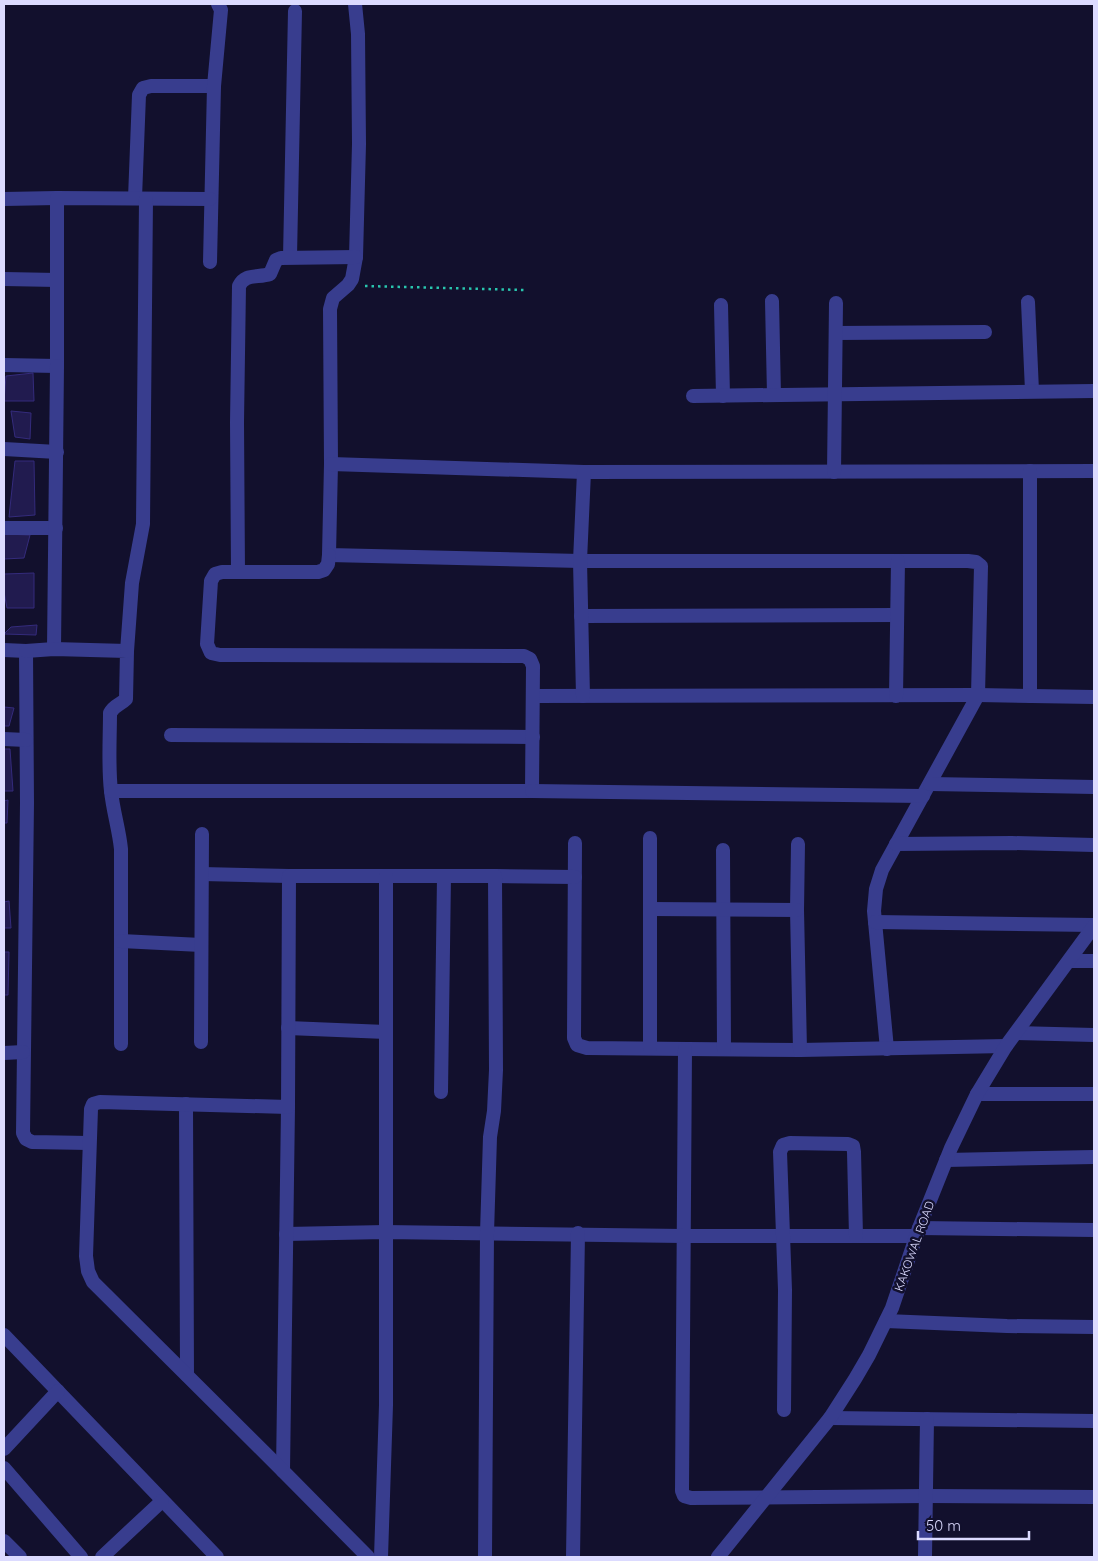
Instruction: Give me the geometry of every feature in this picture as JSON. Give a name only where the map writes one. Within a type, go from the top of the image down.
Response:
[{"type":"street","points":[[210,262],[214,86],[221,10],[218,4]]},
{"type":"street","points":[[356,4],[359,134],[356,257],[352,279],[333,298],[330,309],[331,464],[328,564],[324,570],[318,572],[222,572],[215,574],[211,581],[208,644],[211,653],[220,655],[524,656],[530,659],[533,666],[532,792]]},
{"type":"street","points":[[290,257],[295,11]]},
{"type":"street","points":[[121,1044],[121,849],[119,828],[111,791],[110,713],[113,707],[126,699],[126,650],[132,583],[143,524],[140,95],[143,88],[151,86],[214,86]]},
{"type":"street","points":[[54,649],[57,452],[57,198]]},
{"type":"street","points":[[4,199],[210,199]]},
{"type":"street","points":[[238,572],[237,422],[239,286],[242,280],[246,278],[270,274],[276,260],[290,257],[356,257]]},
{"type":"street","points":[[4,279],[57,280]]},
{"type":"street","points":[[772,301],[774,395]]},
{"type":"street","points":[[1028,302],[1032,392]]},
{"type":"street","points":[[834,472],[836,303]]},
{"type":"street","points":[[722,305],[723,396]]},
{"type":"street","points":[[836,333],[985,332]]},
{"type":"street","points":[[4,365],[57,366]]},
{"type":"street","points":[[694,396],[1094,391]]},
{"type":"street","points":[[4,449],[57,452]]},
{"type":"street","points":[[331,464],[584,472],[1094,470]]},
{"type":"street","points":[[1030,471],[1030,696]]},
{"type":"street","points":[[583,696],[580,562],[584,472]]},
{"type":"street","points":[[4,528],[56,528]]},
{"type":"street","points":[[329,555],[580,562],[968,561],[976,562],[981,566],[978,695],[882,870],[876,889],[874,911],[887,1048]]},
{"type":"street","points":[[896,696],[898,561]]},
{"type":"street","points":[[581,616],[897,615]]},
{"type":"street","points":[[4,650],[126,650]]},
{"type":"street","points":[[26,650],[28,803],[23,1133],[26,1139],[32,1142],[89,1143]]},
{"type":"street","points":[[533,696],[978,695],[1094,697]]},
{"type":"street","points":[[171,735],[533,737]]},
{"type":"street","points":[[4,739],[26,740]]},
{"type":"street","points":[[930,784],[1094,787]]},
{"type":"street","points":[[111,791],[532,792],[923,796]]},
{"type":"street","points":[[201,1042],[202,834]]},
{"type":"street","points":[[650,838],[650,1048]]},
{"type":"street","points":[[575,843],[574,1038],[578,1045],[587,1048],[800,1050],[1006,1046]]},
{"type":"street","points":[[896,844],[1012,843],[1094,845]]},
{"type":"street","points":[[798,844],[797,910],[800,1050]]},
{"type":"street","points":[[723,850],[724,1049]]},
{"type":"street","points":[[202,874],[575,877]]},
{"type":"street","points":[[283,1471],[289,876]]},
{"type":"street","points":[[381,1557],[386,1405],[386,876]]},
{"type":"street","points":[[441,1092],[444,876]]},
{"type":"street","points":[[485,1557],[487,1232],[490,1137],[494,1112],[496,1070],[495,876]]},
{"type":"street","points":[[650,908],[797,910]]},
{"type":"street","points":[[875,922],[1094,926]]},
{"type":"street","name":"KAKOWAL ROAD","points":[[718,1557],[830,1418],[870,1354],[886,1321],[946,1160],[977,1094],[1006,1046],[1094,926]]},
{"type":"street","points":[[121,941],[201,945]]},
{"type":"street","points":[[1069,961],[1094,961]]},
{"type":"street","points":[[288,1028],[386,1032]]},
{"type":"street","points":[[1016,1032],[1094,1036]]},
{"type":"street","points":[[685,1049],[682,1491],[684,1496],[691,1498],[1094,1497]]},
{"type":"street","points":[[4,1053],[24,1052]]},
{"type":"street","points":[[977,1094],[1094,1094]]},
{"type":"street","points":[[288,1107],[100,1102],[93,1104],[89,1143],[86,1256],[88,1271],[93,1282],[368,1557]]},
{"type":"street","points":[[186,1104],[187,1376]]},
{"type":"street","points":[[784,1410],[785,1290],[780,1152],[783,1146],[790,1143],[848,1144],[853,1146],[856,1236]]},
{"type":"street","points":[[946,1160],[1094,1157]]},
{"type":"street","points":[[286,1234],[487,1232],[683,1236],[856,1236],[918,1232],[1094,1230]]},
{"type":"street","points":[[573,1557],[578,1233]]},
{"type":"street","points":[[886,1321],[1007,1326],[1094,1327]]},
{"type":"street","points":[[4,1335],[217,1557]]},
{"type":"street","points":[[4,1448],[58,1391]]},
{"type":"street","points":[[830,1418],[1094,1421]]},
{"type":"street","points":[[925,1557],[927,1420]]},
{"type":"street","points":[[4,1468],[81,1557]]},
{"type":"street","points":[[102,1557],[162,1501]]},
{"type":"street","points":[[4,1541],[20,1557]]},
{"type":"path","points":[[348,285],[524,290]]},
{"type":"building","points":[[33,373],[34,401],[4,401],[6,376]]},
{"type":"building","points":[[11,411],[31,413],[30,439],[15,437]]},
{"type":"building","points":[[15,461],[34,461],[35,515],[9,517]]},
{"type":"building","points":[[4,534],[30,535],[24,558],[4,559]]},
{"type":"building","points":[[34,573],[34,608],[7,608],[4,592],[4,574]]},
{"type":"building","points":[[37,625],[36,635],[4,634],[11,627]]},
{"type":"building","points":[[4,707],[14,708],[9,726],[4,726]]},
{"type":"building","points":[[4,749],[10,749],[13,791],[4,791]]},
{"type":"building","points":[[8,800],[7,823],[4,823],[4,801]]},
{"type":"building","points":[[9,901],[11,928],[4,928],[4,902]]},
{"type":"building","points":[[4,952],[9,952],[8,995],[4,995]]}]
